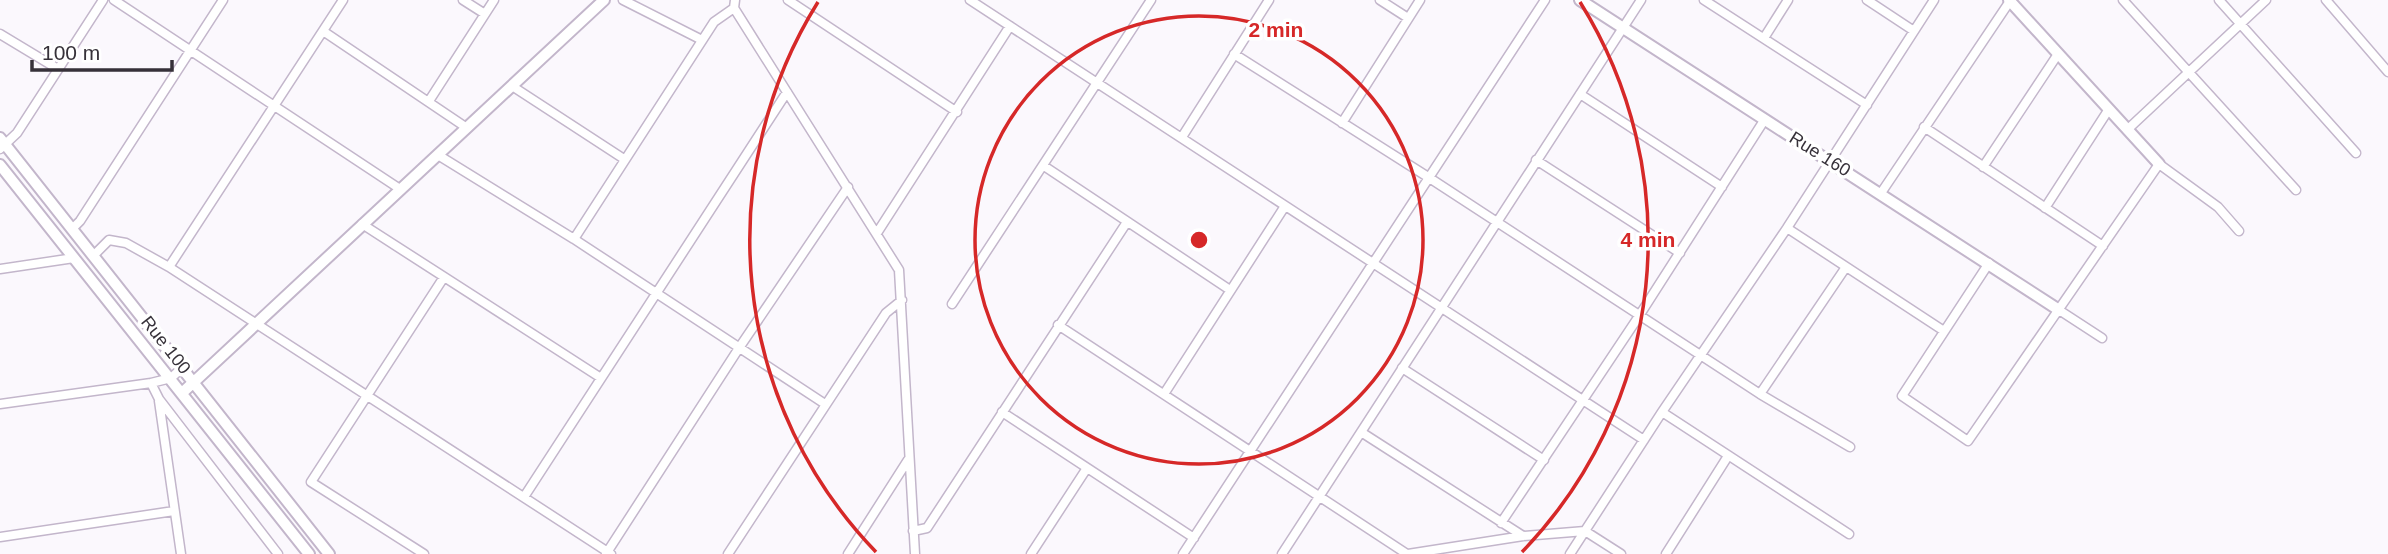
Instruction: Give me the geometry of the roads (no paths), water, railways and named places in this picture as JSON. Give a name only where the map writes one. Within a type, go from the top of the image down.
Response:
[{"type":"street","points":[[2,144],[17,133],[103,0]]},
{"type":"street","points":[[114,0],[400,189]]},
{"type":"street","points":[[73,228],[223,0]]},
{"type":"street","points":[[169,267],[343,0]]},
{"type":"street","points":[[463,0],[485,14]]},
{"type":"street","points":[[429,101],[494,0]]},
{"type":"street","points":[[183,393],[604,0]]},
{"type":"street","points":[[623,0],[702,40]]},
{"type":"street","points":[[788,0],[957,112]]},
{"type":"street","points":[[970,0],[1644,440]]},
{"type":"street","points":[[952,304],[1151,0]]},
{"type":"street","points":[[1182,137],[1269,0]]},
{"type":"street","points":[[1380,0],[1408,18]]},
{"type":"street","points":[[1342,123],[1420,0]]},
{"type":"street","points":[[1183,554],[1545,0]]},
{"type":"street","name":"Rue 160","points":[[1580,0],[2059,310]]},
{"type":"street","points":[[1282,554],[1641,0]]},
{"type":"street","points":[[1704,0],[1867,105]]},
{"type":"street","points":[[1764,38],[1788,0]]},
{"type":"street","points":[[1867,0],[1914,31]]},
{"type":"street","points":[[1570,554],[1787,228],[1934,0]]},
{"type":"street","points":[[1881,193],[2009,0],[2159,164],[2218,207],[2239,231]]},
{"type":"street","points":[[2123,0],[2297,190]]},
{"type":"street","points":[[2219,0],[2356,153]]},
{"type":"street","points":[[2128,130],[2266,0]]},
{"type":"street","points":[[2326,0],[2388,72]]},
{"type":"street","points":[[574,239],[714,22],[735,4],[899,270],[915,554]]},
{"type":"street","points":[[877,233],[1010,26]]},
{"type":"street","points":[[323,32],[467,128]]},
{"type":"street","points":[[0,34],[58,69]]},
{"type":"street","points":[[1234,54],[1760,394],[1850,447]]},
{"type":"street","points":[[1983,167],[2058,54]]},
{"type":"street","points":[[512,86],[624,159]]},
{"type":"street","points":[[524,497],[787,92]]},
{"type":"street","points":[[1580,94],[1722,187]]},
{"type":"street","points":[[2045,208],[2109,109]]},
{"type":"street","points":[[1501,523],[1639,316],[1765,119]]},
{"type":"street","points":[[1924,127],[2103,246]]},
{"type":"street","name":"Rue 100","points":[[2,144],[73,228],[329,554]]},
{"type":"street","points":[[438,155],[574,239],[825,404]]},
{"type":"street","points":[[1536,160],[1680,253]]},
{"type":"street","points":[[1989,263],[1902,396],[1968,441],[2159,164]]},
{"type":"street","points":[[0,165],[309,554]]},
{"type":"street","points":[[1044,166],[1230,290]]},
{"type":"street","points":[[94,255],[109,240],[126,243],[169,267],[608,553],[739,348],[848,187]]},
{"type":"street","points":[[1164,394],[1285,206]]},
{"type":"street","points":[[913,531],[927,528],[1126,222]]},
{"type":"street","points":[[362,224],[601,378]]},
{"type":"street","points":[[1787,228],[1944,331]]},
{"type":"street","points":[[0,269],[74,258]]},
{"type":"street","points":[[1760,394],[1846,267]]},
{"type":"street","points":[[424,554],[311,482],[444,277]]},
{"type":"street","points":[[729,554],[886,313],[902,300]]},
{"type":"street","points":[[2059,310],[2102,338]]},
{"type":"street","points":[[1058,325],[1407,554],[1523,536],[1585,531],[1621,554]]},
{"type":"street","points":[[0,404],[151,383],[171,378],[183,368]]},
{"type":"street","points":[[1402,368],[1544,460]]},
{"type":"street","points":[[151,383],[159,399],[278,554]]},
{"type":"street","points":[[159,399],[181,554]]},
{"type":"street","points":[[1002,412],[1194,538]]},
{"type":"street","points":[[1662,412],[1849,534]]},
{"type":"street","points":[[1361,432],[1523,536]]},
{"type":"street","points":[[1666,554],[1728,456]]},
{"type":"street","points":[[848,554],[908,460]]},
{"type":"street","points":[[1031,554],[1087,468]]},
{"type":"street","points":[[0,537],[174,510]]}]
